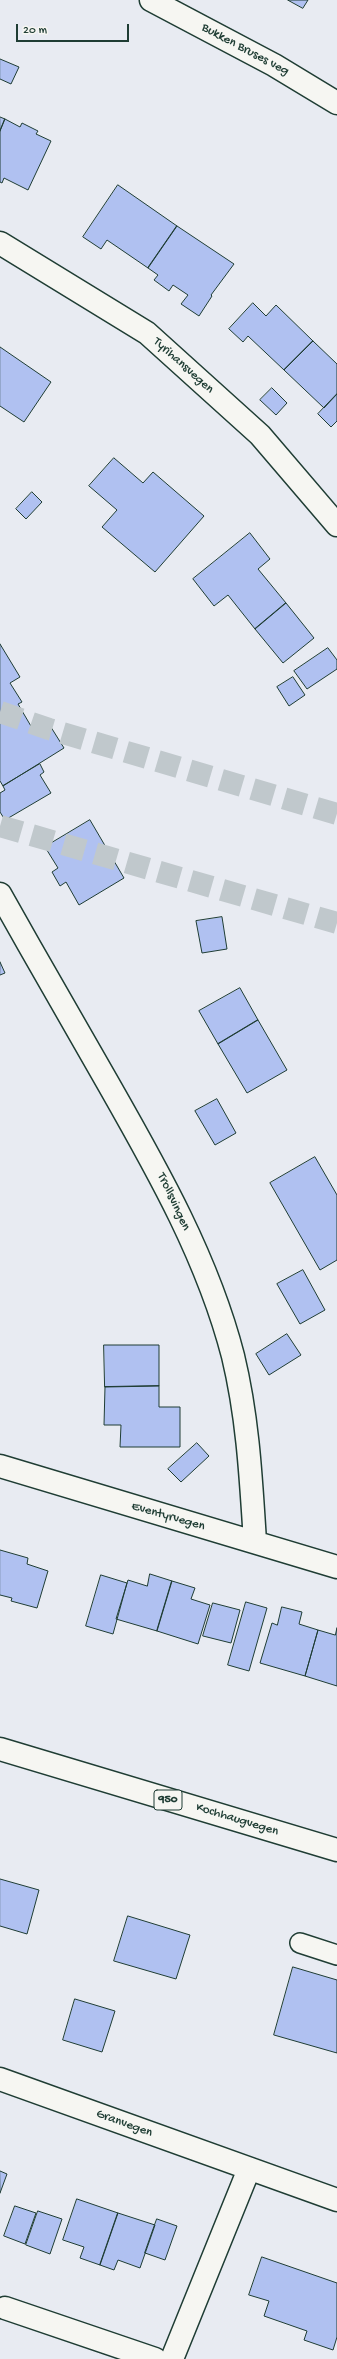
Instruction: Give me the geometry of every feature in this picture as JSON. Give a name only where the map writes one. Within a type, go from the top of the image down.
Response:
[{"type":"street","name":"Bukken Bruses veg","points":[[151,0],[274,65],[337,103]]},
{"type":"street","name":"Tyrihansvegen","points":[[0,243],[147,333],[260,435],[337,525]]},
{"type":"street","name":"Trollsvingen","points":[[0,894],[158,1170],[204,1272],[232,1354],[242,1397],[248,1431],[255,1542]]},
{"type":"street","name":"Eventyrvegen","points":[[0,1466],[337,1567]]},
{"type":"street","name":"Kochhaugvegen","points":[[0,1749],[337,1850]]},
{"type":"street","name":"Granvegen","points":[[0,2079],[337,2200]]},
{"type":"street","points":[[172,2359],[249,2169]]},
{"type":"street","points":[[5,2308],[155,2359]]},
{"type":"lane","points":[[300,1943],[337,1955]]},
{"type":"building","points":[[288,0],[308,0],[303,8]]},
{"type":"building","points":[[0,59],[19,67],[11,84],[0,79]]},
{"type":"building","points":[[0,117],[5,119],[0,131]]},
{"type":"building","points":[[5,119],[20,127],[22,123],[38,131],[36,134],[51,141],[28,190],[4,178],[2,183],[0,182],[0,131]]},
{"type":"building","points":[[118,185],[177,226],[148,268],[107,240],[101,249],[83,237]]},
{"type":"building","points":[[177,226],[234,264],[211,295],[212,296],[199,316],[181,304],[188,295],[173,285],[169,291],[154,280],[158,275],[148,268]]},
{"type":"building","points":[[253,303],[266,316],[276,305],[313,341],[284,370],[248,336],[243,342],[229,329]]},
{"type":"building","points":[[313,341],[337,364],[337,394],[324,408],[284,370]]},
{"type":"building","points":[[0,347],[51,382],[24,422],[0,406]]},
{"type":"building","points":[[272,388],[287,403],[276,415],[260,400]]},
{"type":"building","points":[[337,394],[337,421],[331,427],[318,414]]},
{"type":"building","points":[[114,458],[143,483],[153,472],[204,516],[155,572],[102,527],[117,510],[89,486]]},
{"type":"building","points":[[32,492],[42,502],[26,519],[16,509]]},
{"type":"building","points":[[250,533],[270,559],[258,569],[286,603],[255,629],[228,595],[214,606],[193,579]]},
{"type":"building","points":[[286,603],[314,638],[283,663],[255,629]]},
{"type":"building","points":[[0,644],[20,677],[10,683],[22,702],[18,704],[35,733],[49,724],[64,748],[3,786],[0,781]]},
{"type":"building","points":[[328,648],[337,660],[337,669],[307,689],[294,671]]},
{"type":"building","points":[[293,677],[305,695],[289,706],[277,687]]},
{"type":"building","points":[[40,764],[44,772],[40,775],[51,793],[5,820],[0,812],[0,793],[5,790],[3,786]]},
{"type":"building","points":[[90,820],[124,878],[79,905],[66,882],[60,886],[52,872],[58,868],[45,847]]},
{"type":"building","points":[[222,917],[227,949],[202,953],[196,921]]},
{"type":"building","points":[[0,962],[5,973],[0,975]]},
{"type":"building","points":[[240,988],[258,1020],[218,1044],[199,1011]]},
{"type":"building","points":[[258,1020],[287,1070],[247,1093],[218,1044]]},
{"type":"building","points":[[217,1099],[236,1133],[215,1145],[195,1111]]},
{"type":"building","points":[[315,1157],[337,1195],[337,1260],[320,1270],[270,1183]]},
{"type":"building","points":[[303,1270],[325,1310],[300,1324],[277,1284]]},
{"type":"building","points":[[287,1334],[301,1355],[269,1375],[256,1354]]},
{"type":"building","points":[[104,1345],[159,1345],[159,1386],[105,1387]]},
{"type":"building","points":[[159,1386],[159,1407],[180,1407],[180,1447],[120,1447],[121,1425],[104,1425],[105,1387]]},
{"type":"building","points":[[197,1443],[209,1456],[181,1482],[168,1469]]},
{"type":"building","points":[[0,1550],[28,1558],[27,1564],[48,1571],[37,1608],[11,1601],[12,1598],[0,1595]]},
{"type":"building","points":[[150,1574],[172,1581],[157,1631],[116,1619],[128,1580],[147,1586]]},
{"type":"building","points":[[101,1575],[127,1583],[113,1634],[86,1626]]},
{"type":"building","points":[[172,1581],[195,1588],[191,1599],[210,1605],[198,1644],[157,1631]]},
{"type":"building","points":[[246,1602],[267,1608],[249,1671],[228,1665]]},
{"type":"building","points":[[213,1603],[240,1610],[231,1643],[203,1636]]},
{"type":"building","points":[[282,1607],[302,1612],[299,1624],[318,1630],[305,1676],[260,1663],[272,1623],[277,1625]]},
{"type":"building","points":[[337,1628],[337,1686],[305,1676],[318,1630],[335,1635]]},
{"type":"building","points":[[0,1879],[39,1890],[27,1934],[0,1926]]},
{"type":"building","points":[[128,1916],[190,1935],[176,1979],[114,1961]]},
{"type":"building","points":[[293,1967],[337,1980],[337,2053],[274,2035]]},
{"type":"building","points":[[75,1999],[115,2011],[102,2052],[63,2040]]},
{"type":"building","points":[[0,2171],[7,2174],[0,2193]]},
{"type":"building","points":[[77,2199],[118,2213],[100,2265],[80,2258],[84,2247],[63,2240]]},
{"type":"building","points":[[15,2206],[36,2213],[25,2244],[4,2236]]},
{"type":"building","points":[[38,2211],[62,2219],[50,2254],[26,2245]]},
{"type":"building","points":[[118,2213],[155,2225],[140,2268],[118,2260],[114,2270],[100,2265]]},
{"type":"building","points":[[157,2219],[177,2226],[165,2260],[145,2253]]},
{"type":"building","points":[[262,2257],[337,2283],[337,2337],[333,2350],[304,2340],[307,2331],[264,2316],[269,2301],[249,2295]]},
{"type":"tunnel","points":[[0,712],[49,729],[337,814]]},
{"type":"tunnel","points":[[0,826],[337,923]]}]
